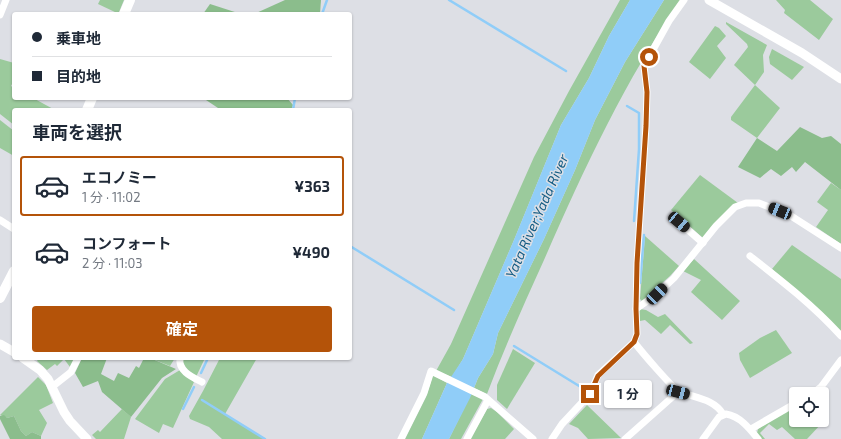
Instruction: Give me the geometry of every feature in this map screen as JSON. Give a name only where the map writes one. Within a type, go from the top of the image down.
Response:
[{"type":"main road","points":[[125,12],[130,0]]},
{"type":"main road","points":[[0,298],[12,275]]},
{"type":"street","points":[[0,15],[6,0]]},
{"type":"street","points":[[552,439],[562,424],[590,394],[598,376],[634,342],[637,334],[637,263],[647,92],[644,66],[669,21],[684,0]]},
{"type":"street","points":[[709,0],[802,53],[841,79]]},
{"type":"street","points":[[636,309],[657,294],[674,278],[716,226],[732,210],[741,205],[753,202],[764,204],[788,214],[841,248]]},
{"type":"street","points":[[0,220],[12,228]]},
{"type":"street","points":[[679,222],[703,243]]},
{"type":"street","points":[[750,256],[825,318],[841,336]]},
{"type":"street","points":[[634,342],[678,392],[708,400],[724,414]]},
{"type":"street","points":[[0,344],[12,351]]},
{"type":"street","points":[[26,360],[40,370],[52,387],[70,421],[87,439]]},
{"type":"street","points":[[52,387],[71,372],[77,360]]},
{"type":"street","points":[[180,360],[181,367],[184,371],[191,377],[202,382]]},
{"type":"street","points":[[821,387],[841,360]]},
{"type":"street","points":[[401,439],[424,393],[431,371],[487,399],[533,439]]},
{"type":"street","points":[[625,439],[678,392]]},
{"type":"street","points":[[467,439],[487,399]]},
{"type":"street","points":[[751,429],[789,407]]},
{"type":"street","points":[[703,439],[717,419],[724,414],[729,414],[751,429],[758,439]]},
{"type":"green space","points":[[100,0],[124,0],[119,12],[115,12],[98,4]]},
{"type":"green space","points":[[285,0],[321,0],[320,12],[258,12]]},
{"type":"green space","points":[[620,0],[630,0],[609,36],[589,78],[561,125],[463,359],[452,377],[436,371],[451,344],[534,157]]},
{"type":"green space","points":[[664,0],[681,0],[641,62],[606,127],[522,310],[487,394],[474,388],[478,378],[493,354],[498,333],[544,239],[575,170],[595,120],[625,62]]},
{"type":"green space","points":[[776,0],[810,0],[833,19],[819,40],[784,13],[785,10]]},
{"type":"green space","points":[[210,4],[235,12],[204,12]]},
{"type":"green space","points":[[726,22],[767,45],[763,55],[764,72],[755,85],[734,65],[748,47],[747,44],[726,24]]},
{"type":"green space","points":[[715,26],[719,28],[726,36],[717,46],[726,58],[710,79],[689,62]]},
{"type":"green space","points":[[772,49],[804,67],[792,80],[770,64],[769,57]]},
{"type":"green space","points":[[0,59],[12,62],[12,100],[37,100],[51,108],[12,108],[12,123],[0,114]]},
{"type":"green space","points":[[755,85],[780,108],[757,138],[731,120],[731,117]]},
{"type":"green space","points":[[206,100],[289,100],[293,105],[292,108],[218,108]]},
{"type":"green space","points":[[0,120],[12,129],[12,155],[0,148]]},
{"type":"green space","points":[[800,127],[822,138],[831,136],[841,144],[841,190],[805,162],[796,172],[792,167],[781,176],[771,169],[760,178],[738,167],[757,138],[777,151]]},
{"type":"green space","points":[[700,175],[738,203],[703,238],[671,210]]},
{"type":"green space","points":[[831,183],[841,190],[841,244],[816,227],[828,210],[817,202]]},
{"type":"green space","points":[[645,236],[679,266],[642,301],[640,299]]},
{"type":"green space","points":[[792,245],[841,279],[841,332],[772,269]]},
{"type":"green space","points":[[694,259],[740,301],[722,320],[691,292],[701,280],[683,271]]},
{"type":"green space","points":[[640,309],[646,310],[658,317],[665,314],[693,343],[690,344],[670,325],[661,334],[645,320],[640,321]]},
{"type":"green space","points":[[776,330],[792,353],[750,378],[740,360],[739,353],[760,338]]},
{"type":"green space","points":[[513,349],[535,363],[507,409],[497,400],[497,385]]},
{"type":"green space","points":[[63,360],[57,366],[55,364],[47,370],[37,361]]},
{"type":"green space","points":[[65,360],[75,360],[70,367]]},
{"type":"green space","points":[[81,360],[106,360],[101,374],[114,381],[118,373],[129,378],[136,366],[139,368],[143,360],[155,360],[176,369],[162,378],[131,417],[102,392],[98,381],[83,387],[75,373]]},
{"type":"green space","points":[[155,360],[174,360],[170,366]]},
{"type":"green space","points":[[204,360],[196,377],[185,367],[183,361]]},
{"type":"green space","points":[[219,360],[256,360],[225,414],[265,439],[222,439],[209,427],[190,419],[189,416]]},
{"type":"green space","points":[[180,370],[194,382],[173,428],[163,424],[159,433],[135,419],[165,379]]},
{"type":"green space","points":[[433,375],[447,383],[422,439],[405,439],[426,397]]},
{"type":"green space","points":[[38,377],[46,385],[53,403],[39,410],[47,423],[41,436],[32,432],[26,436],[21,431],[14,416],[7,418],[0,415]]},
{"type":"green space","points":[[471,394],[483,399],[461,439],[449,439]]},
{"type":"green space","points":[[587,405],[621,438],[588,439],[578,428],[569,424]]},
{"type":"green space","points":[[491,408],[514,429],[505,439],[470,439],[487,409]]},
{"type":"green space","points":[[122,409],[131,417],[124,439],[96,439],[92,435],[98,430],[100,432]]},
{"type":"green space","points":[[789,409],[789,427],[818,427],[807,439],[795,439],[782,427],[777,430],[769,424],[760,433],[765,439],[762,439],[757,433],[758,429]]},
{"type":"green space","points":[[4,415],[7,418],[14,416],[21,431],[26,436],[32,432],[41,436],[41,439],[10,439],[0,419],[0,416]]},
{"type":"water","name":"Yata River;Yada River","points":[[630,0],[664,0],[625,62],[595,120],[575,170],[544,239],[498,333],[493,354],[478,378],[470,398],[449,439],[422,439],[447,383],[463,359],[561,125],[589,78],[609,36]]},
{"type":"waterway","points":[[323,12],[327,0]]},
{"type":"waterway","points":[[449,0],[566,71]]},
{"type":"waterway","points":[[293,108],[295,100]]},
{"type":"waterway","points":[[627,106],[639,113],[639,149],[634,221]]},
{"type":"waterway","points":[[640,283],[644,235]]},
{"type":"waterway","points":[[352,247],[454,310]]},
{"type":"waterway","points":[[514,346],[584,389]]},
{"type":"waterway","points":[[201,373],[207,360]]},
{"type":"waterway","points":[[183,409],[194,387]]},
{"type":"waterway","points":[[202,400],[265,439]]},
{"type":"route","points":[[590,394],[598,376],[634,342],[637,334],[637,263],[647,92],[644,66],[649,57]]}]
